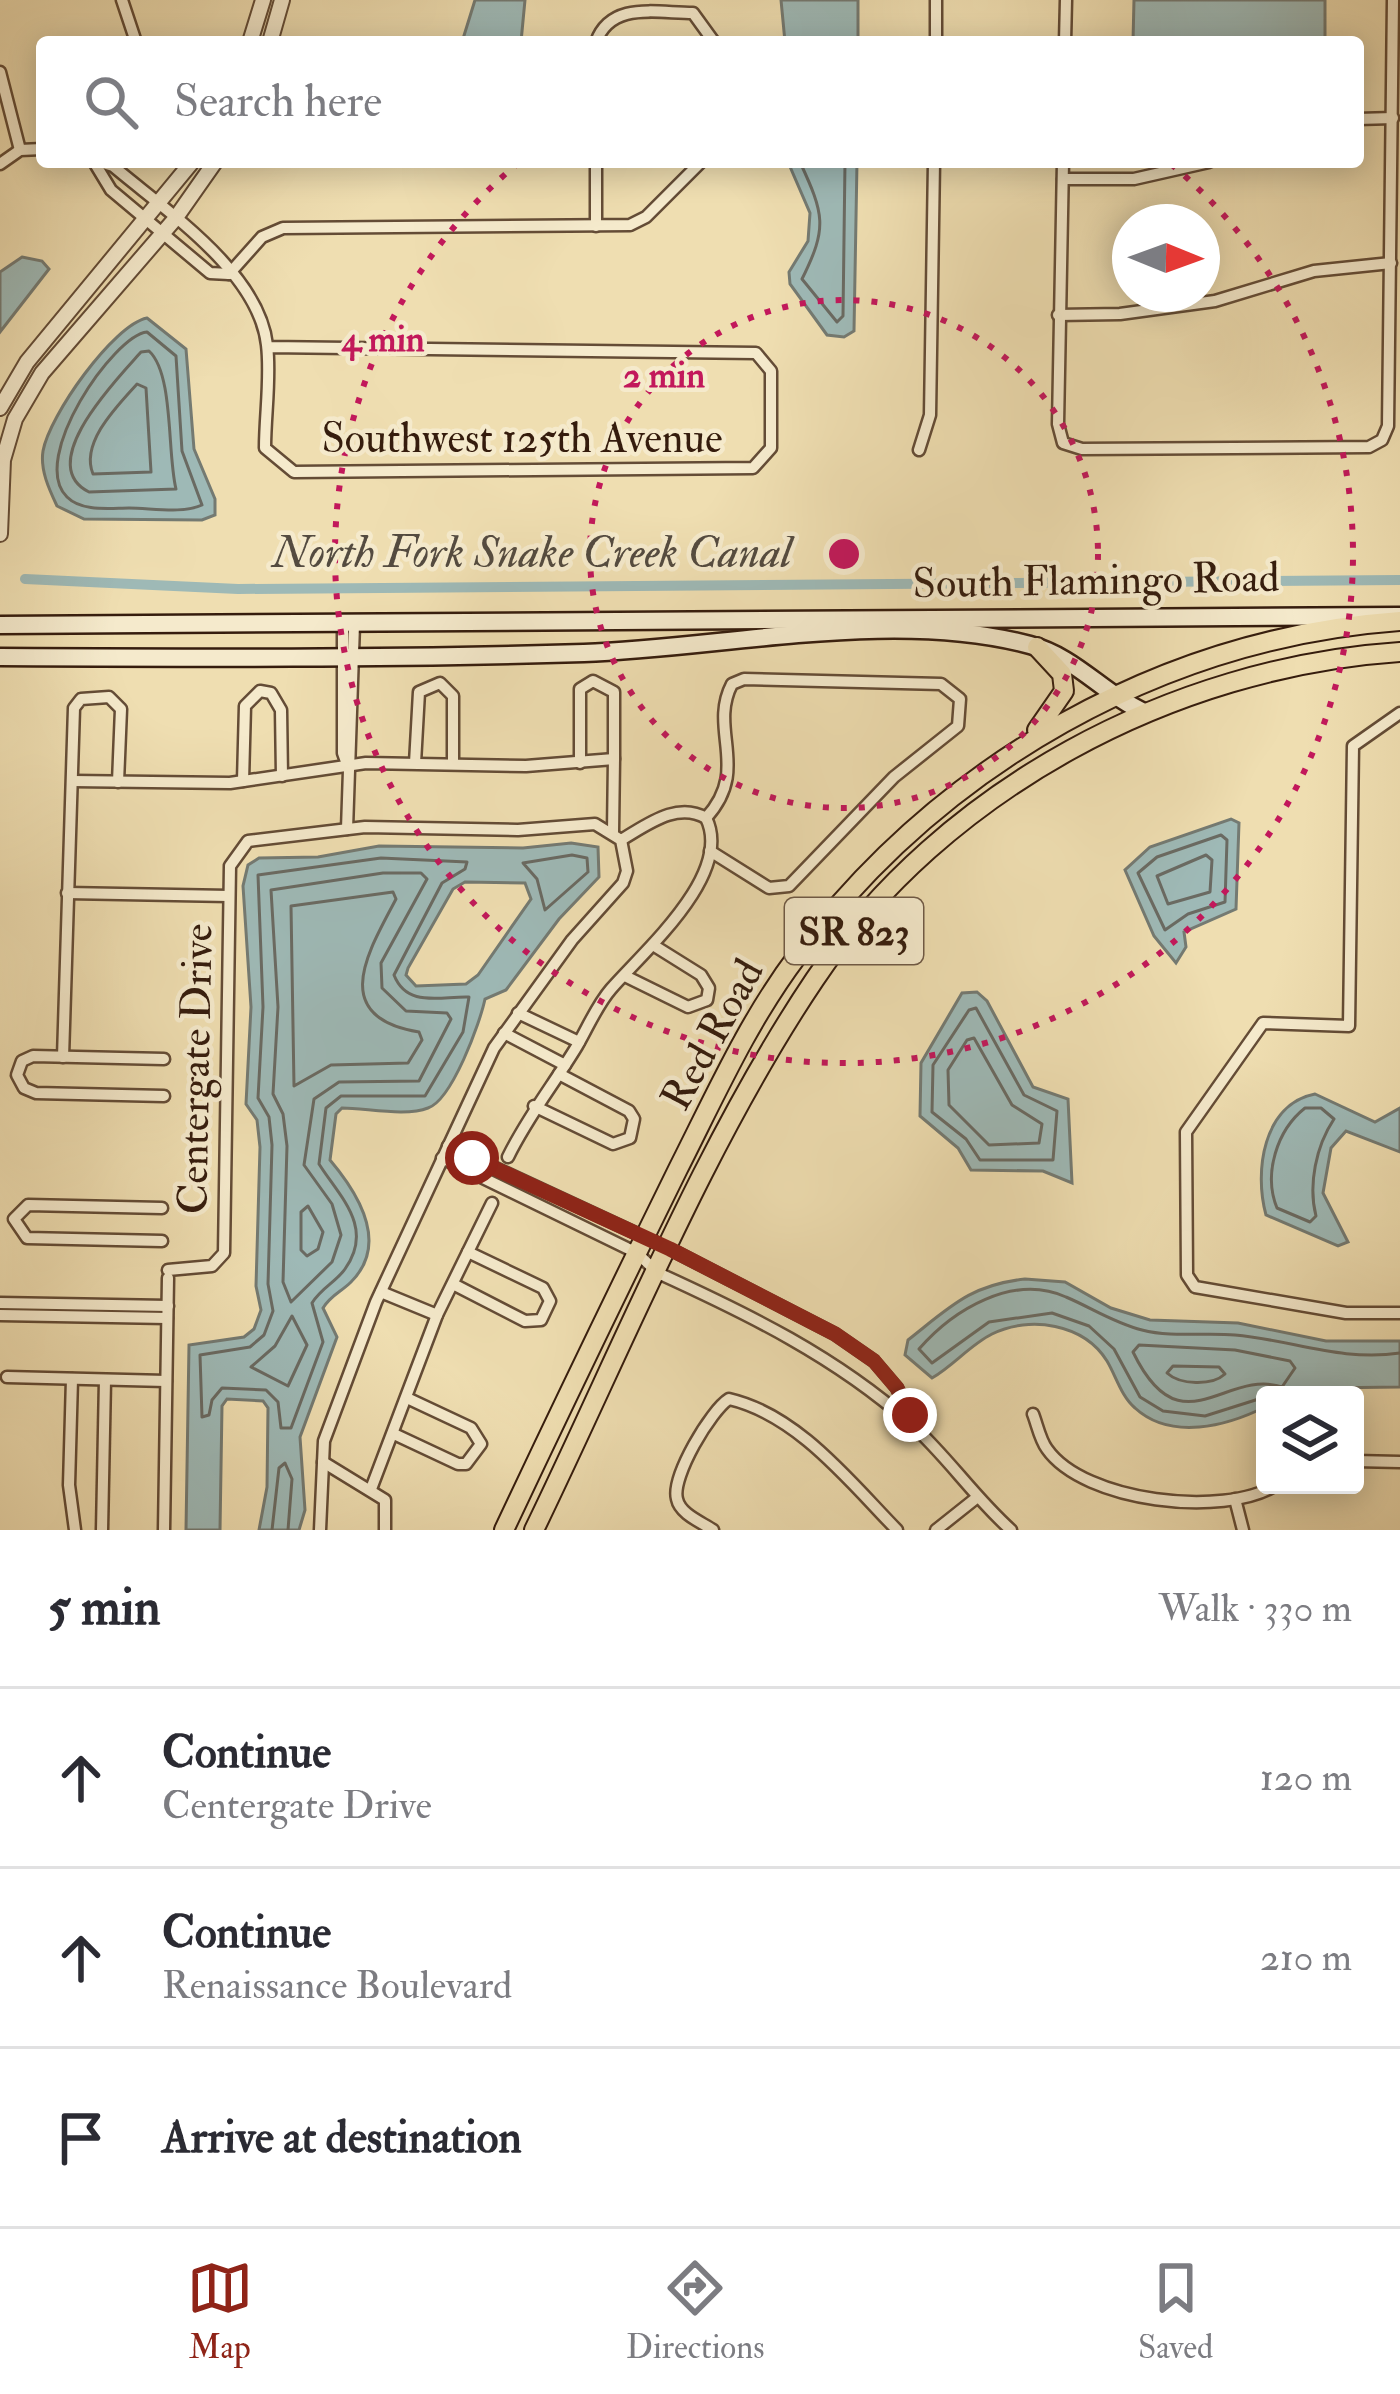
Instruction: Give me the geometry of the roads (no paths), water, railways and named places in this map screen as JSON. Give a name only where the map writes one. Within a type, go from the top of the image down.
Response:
[{"type":"highway","name":"Red Road","points":[[504,1530],[742,1038],[796,956],[904,836],[1027,744],[1114,696],[1264,644],[1400,619]]},
{"type":"highway","points":[[1027,744],[1064,691],[1062,674],[1036,647]]},
{"type":"highway","name":"Red Road","points":[[534,1530],[768,1054],[818,975],[890,888],[970,817],[1028,775],[1146,713],[1270,673],[1400,652]]},
{"type":"main road","name":"South Flamingo Road","points":[[0,625],[1074,614],[1400,619]]},
{"type":"main road","name":"South Flamingo Road","points":[[0,657],[587,652],[846,632],[958,636],[1036,647],[1065,657],[1114,696],[1146,713]]},
{"type":"street","points":[[122,0],[134,36]]},
{"type":"street","points":[[252,36],[262,0]]},
{"type":"street","points":[[272,36],[282,0]]},
{"type":"street","points":[[936,0],[936,36]]},
{"type":"street","points":[[1065,36],[1066,0]]},
{"type":"street","points":[[1063,168],[1058,424],[1063,443],[1082,449],[1321,447],[1369,446],[1382,440],[1388,426],[1394,0]]},
{"type":"street","points":[[598,36],[603,24],[620,13],[692,13],[707,25],[712,36]]},
{"type":"street","points":[[0,72],[20,150]]},
{"type":"street","points":[[1364,119],[1393,118]]},
{"type":"street","points":[[0,164],[20,150],[36,149]]},
{"type":"street","points":[[100,168],[111,190],[210,273],[229,274]]},
{"type":"street","points":[[115,168],[220,257],[260,313],[268,347]]},
{"type":"street","points":[[0,408],[26,362],[188,168]]},
{"type":"street","points":[[0,534],[3,460],[15,419],[42,373],[176,218],[211,168]]},
{"type":"street","points":[[596,168],[596,226]]},
{"type":"street","points":[[229,274],[262,237],[283,228],[630,225],[646,217],[695,168]]},
{"type":"street","points":[[919,450],[930,415],[934,168]]},
{"type":"street","points":[[1063,179],[1134,178],[1182,168]]},
{"type":"street","points":[[1058,314],[1120,314],[1215,301],[1315,271],[1390,263]]},
{"type":"street","name":"Southwest 125th Avenue","points":[[268,347],[756,353],[767,361],[771,448],[754,468],[294,472],[266,448],[268,347]]},
{"type":"street","points":[[347,829],[349,624]]},
{"type":"street","points":[[508,1157],[534,1106],[610,990],[653,945],[697,885],[710,851],[706,818],[728,789],[727,702],[732,684],[744,679],[937,684],[960,699],[958,726],[894,778],[789,886],[769,888],[710,851]]},
{"type":"street","points":[[320,1530],[324,1441],[381,1292],[448,1145],[504,1033],[627,872],[617,836],[614,692],[593,681],[580,689],[577,700],[580,763]]},
{"type":"street","points":[[415,763],[419,692],[440,683],[454,696],[453,764]]},
{"type":"street","points":[[243,781],[245,706],[260,691],[271,693],[281,710],[282,776]]},
{"type":"street","points":[[63,1057],[74,708],[92,696],[109,697],[121,710],[118,782]]},
{"type":"street","points":[[1400,713],[1353,746],[1349,1026],[1263,1023],[1186,1132],[1187,1276],[1195,1287],[1207,1294],[1346,1313],[1400,1313]]},
{"type":"street","points":[[73,781],[243,781],[415,763],[614,759]]},
{"type":"street","points":[[617,836],[674,812],[706,818]]},
{"type":"street","name":"Centergate Drive","points":[[164,1530],[168,1274],[212,1266],[224,1253],[233,855],[248,842],[347,829],[518,830],[595,824],[617,836]]},
{"type":"street","name":"Centergate Drive","points":[[67,893],[230,896]]},
{"type":"street","points":[[625,976],[688,1007],[707,1000],[709,988],[701,975],[653,945]]},
{"type":"street","points":[[518,1013],[579,1042]]},
{"type":"street","points":[[504,1033],[629,1111],[630,1138],[613,1144],[534,1106]]},
{"type":"street","points":[[164,1059],[22,1061],[19,1082],[36,1094],[164,1096]]},
{"type":"street","points":[[448,1145],[641,1245],[658,1273],[823,1357],[914,1426],[976,1499],[1011,1530]]},
{"type":"street","points":[[442,1159],[641,1245],[670,1249],[789,1308],[874,1361],[897,1388],[914,1426]]},
{"type":"street","points":[[371,1489],[437,1316],[492,1203]]},
{"type":"street","points":[[162,1208],[28,1204],[14,1219],[27,1238],[162,1241]]},
{"type":"street","points":[[453,1284],[525,1321],[541,1320],[548,1312],[550,1301],[542,1288],[468,1252]]},
{"type":"street","points":[[381,1292],[437,1316]]},
{"type":"street","points":[[0,1303],[168,1312]]},
{"type":"street","points":[[0,1315],[102,1310]]},
{"type":"street","points":[[7,1377],[166,1382]]},
{"type":"street","points":[[72,1379],[69,1485],[75,1530]]},
{"type":"street","points":[[102,1530],[105,1380]]},
{"type":"street","points":[[394,1434],[458,1464],[479,1453],[481,1444],[471,1428],[407,1399]]},
{"type":"street","points":[[713,1530],[683,1510],[676,1498],[678,1480],[715,1407],[729,1399],[750,1403],[788,1428],[897,1530]]},
{"type":"street","points":[[1033,1414],[1047,1450],[1078,1475],[1106,1488],[1196,1502],[1256,1492]]},
{"type":"street","points":[[1364,1461],[1400,1462]]},
{"type":"street","points":[[323,1462],[371,1489],[387,1507],[385,1530]]},
{"type":"street","points":[[936,1530],[976,1499]]},
{"type":"street","points":[[1234,1499],[1243,1530]]},
{"type":"water","points":[[475,0],[525,0],[522,36],[464,36]]},
{"type":"water","points":[[781,0],[858,0],[858,36],[784,36]]},
{"type":"water","points":[[1134,0],[1325,0],[1325,36],[1133,36]]},
{"type":"water","points":[[791,168],[857,168],[854,331],[844,337],[827,335],[790,284],[789,272],[808,241],[810,213]]},
{"type":"water","points":[[22,257],[42,261],[49,269],[0,332],[0,272]]},
{"type":"water","points":[[147,318],[186,349],[194,449],[215,499],[215,515],[202,520],[84,519],[57,506],[46,479],[43,451],[57,416],[84,374],[117,337]]},
{"type":"water","points":[[1231,819],[1239,823],[1236,909],[1184,932],[1186,947],[1176,963],[1154,936],[1125,870],[1150,847]]},
{"type":"water","points":[[571,843],[598,847],[599,877],[559,919],[506,990],[485,999],[464,1060],[437,1102],[419,1111],[342,1108],[336,1114],[330,1160],[359,1202],[369,1235],[368,1251],[351,1282],[323,1308],[337,1337],[300,1437],[305,1510],[299,1530],[259,1530],[267,1487],[268,1408],[263,1401],[227,1399],[222,1406],[220,1530],[186,1530],[189,1345],[244,1337],[254,1329],[261,1310],[256,1286],[260,1147],[257,1120],[246,1104],[251,1007],[243,886],[248,865],[259,858],[318,857],[379,846],[523,848]],"holes":[[[465,882],[525,883],[531,899],[478,975],[466,984],[416,986],[406,975],[453,889]]]},
{"type":"water","points":[[977,992],[987,1001],[1033,1087],[1068,1099],[1072,1183],[1043,1171],[971,1170],[958,1148],[920,1116],[921,1063],[962,993]]},
{"type":"water","points":[[1315,1094],[1375,1122],[1400,1108],[1400,1152],[1346,1131],[1331,1148],[1323,1193],[1348,1242],[1338,1246],[1266,1215],[1263,1198],[1263,1160],[1273,1125],[1297,1100]]},
{"type":"water","points":[[1006,1282],[1065,1282],[1111,1308],[1150,1320],[1238,1323],[1326,1341],[1400,1341],[1400,1387],[1256,1386],[1256,1411],[1217,1424],[1182,1427],[1149,1418],[1135,1408],[1097,1348],[1055,1326],[1023,1325],[992,1334],[932,1378],[905,1355],[908,1340],[936,1317],[962,1299]]},
{"type":"waterway","name":"North Fork Snake Creek Canal","points":[[25,579],[238,589],[1400,580]]}]
